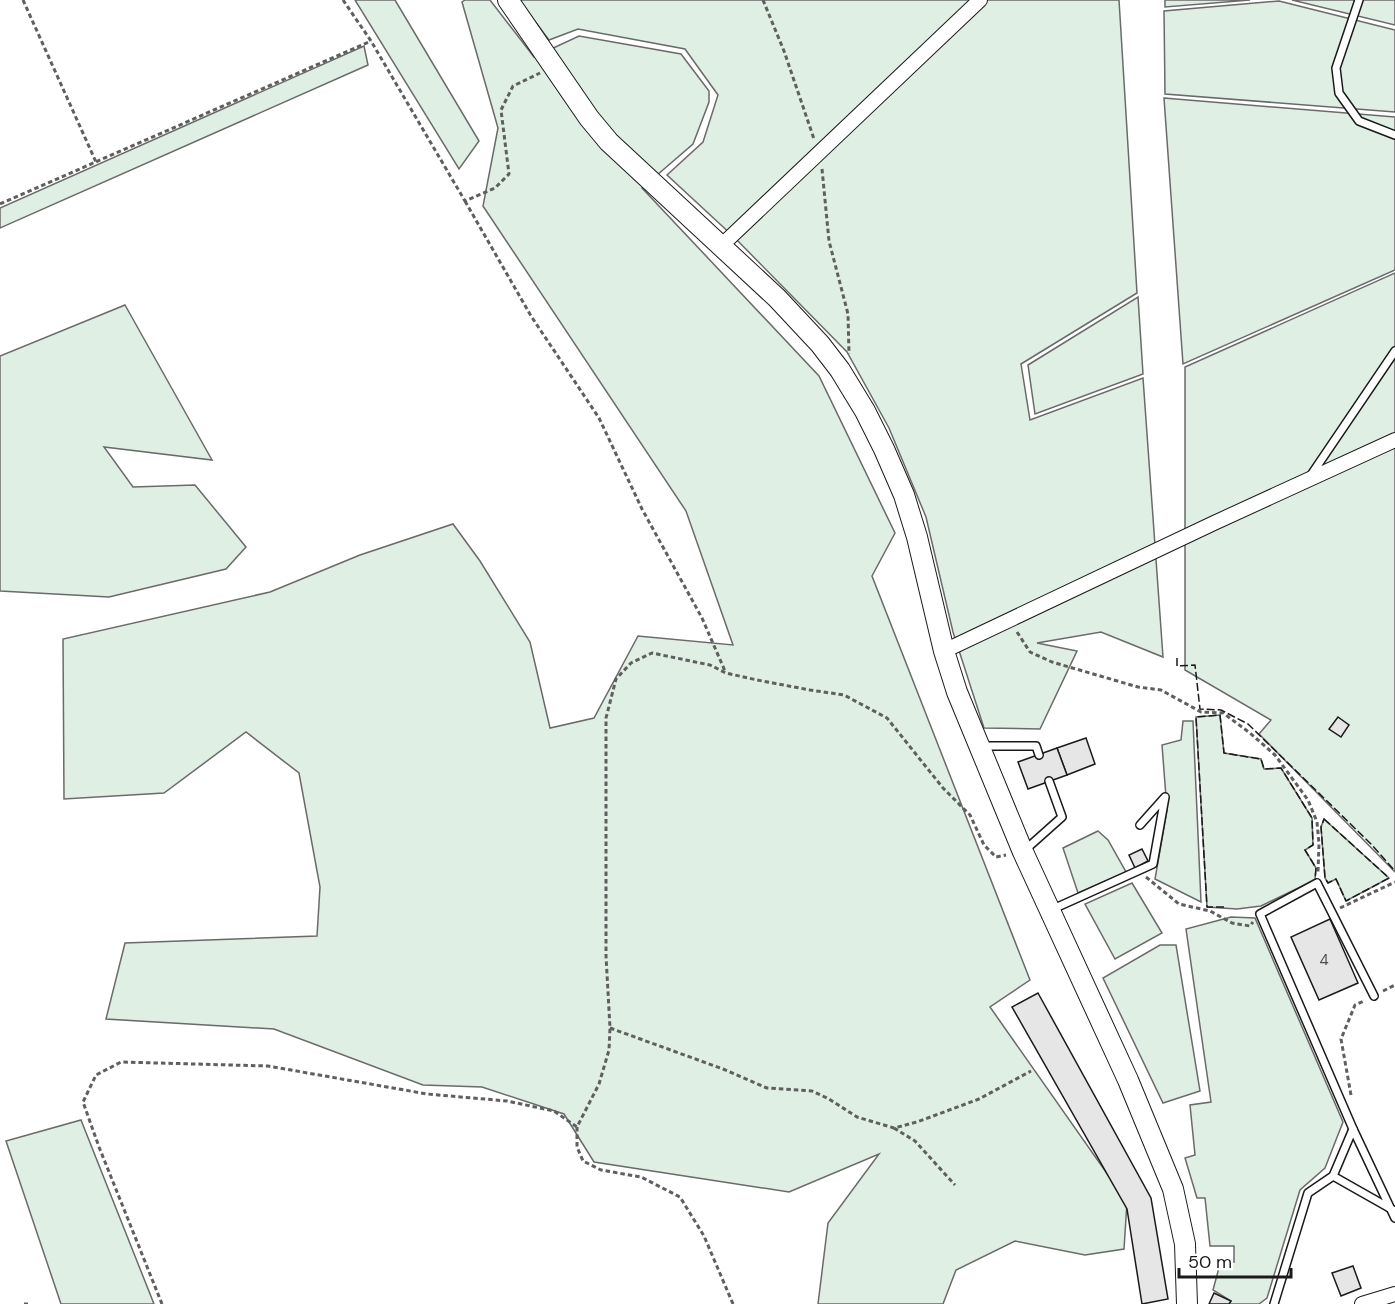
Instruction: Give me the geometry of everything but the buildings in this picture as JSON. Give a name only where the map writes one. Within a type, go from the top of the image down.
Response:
[{"type":"street","points":[[508,0],[589,118],[609,142],[777,298],[820,344],[866,411],[904,495],[917,537],[944,651],[979,746],[1023,852],[1128,1080],[1173,1189],[1185,1244],[1187,1304]]},
{"type":"street","points":[[721,246],[980,0]]},
{"type":"street","points":[[944,651],[1395,440]]},
{"type":"street","points":[[1362,1304],[1395,1294]]},
{"type":"lane","points":[[1359,0],[1336,68],[1339,93],[1359,121],[1395,135]]},
{"type":"lane","points":[[1307,480],[1395,351]]},
{"type":"lane","points":[[979,746],[1036,746],[1039,755]]},
{"type":"lane","points":[[1023,852],[1062,817],[1049,781]]},
{"type":"lane","points":[[1050,910],[1153,864],[1165,797],[1140,825]]},
{"type":"lane","points":[[1374,996],[1317,883],[1260,914],[1353,1129],[1394,1212]]},
{"type":"lane","points":[[1274,1304],[1308,1193],[1333,1176],[1353,1129]]},
{"type":"lane","points":[[1333,1176],[1394,1212]]},
{"type":"path","points":[[23,0],[96,162]]},
{"type":"path","points":[[343,0],[371,41],[531,316],[599,417],[642,509],[702,618],[726,673]]},
{"type":"path","points":[[763,0],[784,51],[819,153],[829,241],[848,314],[849,355]]},
{"type":"path","points":[[0,204],[371,41]]},
{"type":"path","points":[[465,201],[495,188],[509,174],[501,110],[513,86],[554,66]]},
{"type":"path","points":[[1010,620],[1030,652],[1052,662],[1138,687],[1161,690],[1202,712],[1223,713],[1250,733],[1275,756],[1308,800],[1317,822],[1319,844],[1317,883]]},
{"type":"path","points":[[733,1304],[704,1236],[680,1197],[641,1177],[601,1170],[583,1161],[577,1147],[578,1127],[598,1084],[609,1050],[606,956],[606,718],[615,679],[632,663],[652,653],[710,665],[726,673],[810,690],[844,694],[887,718],[943,788],[970,815],[984,845],[996,857],[1023,852]]},
{"type":"path","points":[[1138,871],[1179,904],[1210,911],[1232,922],[1250,926],[1260,914]]},
{"type":"path","points":[[1332,910],[1395,882]]},
{"type":"path","points":[[1351,1097],[1341,1040],[1355,1005],[1395,985]]},
{"type":"path","points":[[610,1029],[723,1069],[766,1088],[812,1091],[857,1117],[894,1128],[915,1141],[955,1185]]},
{"type":"path","points":[[162,1304],[99,1148],[83,1102],[96,1075],[121,1062],[268,1066],[427,1094],[507,1101],[554,1111],[578,1127]]},
{"type":"path","points":[[894,1128],[979,1099],[1030,1071]]},
{"type":"green space","points":[[355,0],[395,0],[479,141],[459,169]]},
{"type":"green space","points":[[490,0],[534,57],[579,36],[681,54],[709,91],[709,102],[693,144],[642,188],[819,376],[895,533],[872,576],[1030,980],[990,1007],[1127,1202],[1124,1249],[1085,1255],[1015,1241],[956,1270],[943,1304],[818,1304],[828,1223],[879,1154],[789,1192],[594,1162],[564,1114],[482,1087],[423,1085],[274,1029],[106,1019],[125,943],[317,936],[320,887],[299,773],[246,732],[164,793],[64,799],[63,639],[270,592],[360,555],[453,524],[480,561],[530,642],[550,728],[594,718],[638,636],[733,645],[686,511],[483,206],[498,128],[462,2]]},
{"type":"green space","points":[[519,0],[1119,0],[1137,293],[1021,364],[1030,420],[1143,378],[1163,657],[1101,632],[1037,643],[1077,651],[1040,729],[984,728],[953,632],[926,517],[889,428],[847,352],[734,237],[667,175],[703,142],[718,95],[685,49],[578,29],[549,40]]},
{"type":"green space","points":[[1165,0],[1250,0],[1165,7]]},
{"type":"green space","points":[[1292,0],[1395,0],[1395,25]]},
{"type":"green space","points":[[1279,1],[1395,30],[1395,112],[1165,94],[1164,11]]},
{"type":"green space","points":[[364,46],[368,65],[0,228],[0,208]]},
{"type":"green space","points":[[1164,98],[1395,117],[1395,270],[1183,364]]},
{"type":"green space","points":[[1395,273],[1395,872],[1259,734],[1271,720],[1185,670],[1185,367]]},
{"type":"green space","points":[[1138,297],[1143,374],[1035,414],[1028,365]]},
{"type":"green space","points":[[125,305],[212,460],[104,447],[133,487],[195,485],[246,547],[226,569],[109,597],[0,591],[0,356]]},
{"type":"green space","points":[[1220,715],[1224,753],[1261,759],[1264,769],[1281,768],[1312,818],[1313,845],[1305,850],[1316,868],[1315,880],[1261,906],[1237,909],[1207,907],[1196,717]]},
{"type":"green space","points":[[1183,721],[1193,721],[1201,902],[1155,879],[1167,810],[1162,745],[1181,740]]},
{"type":"green space","points":[[1324,819],[1389,878],[1346,901],[1336,879],[1328,883],[1325,878],[1321,827]]},
{"type":"green space","points":[[1098,831],[1108,840],[1126,872],[1078,893],[1063,848]]},
{"type":"green space","points":[[1132,883],[1162,933],[1115,959],[1085,904]]},
{"type":"green space","points":[[1231,917],[1255,918],[1343,1122],[1325,1168],[1300,1190],[1267,1298],[1259,1304],[1229,1304],[1231,1301],[1213,1290],[1220,1264],[1234,1262],[1234,1246],[1210,1246],[1205,1198],[1197,1198],[1185,1158],[1195,1155],[1190,1105],[1211,1102],[1186,929]]},
{"type":"green space","points":[[1160,945],[1176,945],[1200,1091],[1163,1103],[1103,978]]},
{"type":"green space","points":[[81,1120],[154,1304],[61,1304],[6,1141]]},
{"type":"fence","points":[[1177,658],[1177,666],[1195,665],[1200,709],[1221,710],[1248,724],[1371,844],[1395,871]]},
{"type":"fence","points":[[1224,907],[1207,907],[1196,717],[1220,715],[1224,753],[1261,759],[1264,769],[1281,768],[1312,818],[1313,845],[1305,850],[1316,868],[1315,880]]},
{"type":"fence","points":[[1324,819],[1389,878],[1346,901],[1336,879],[1328,883],[1325,878],[1321,827],[1324,819]]}]
